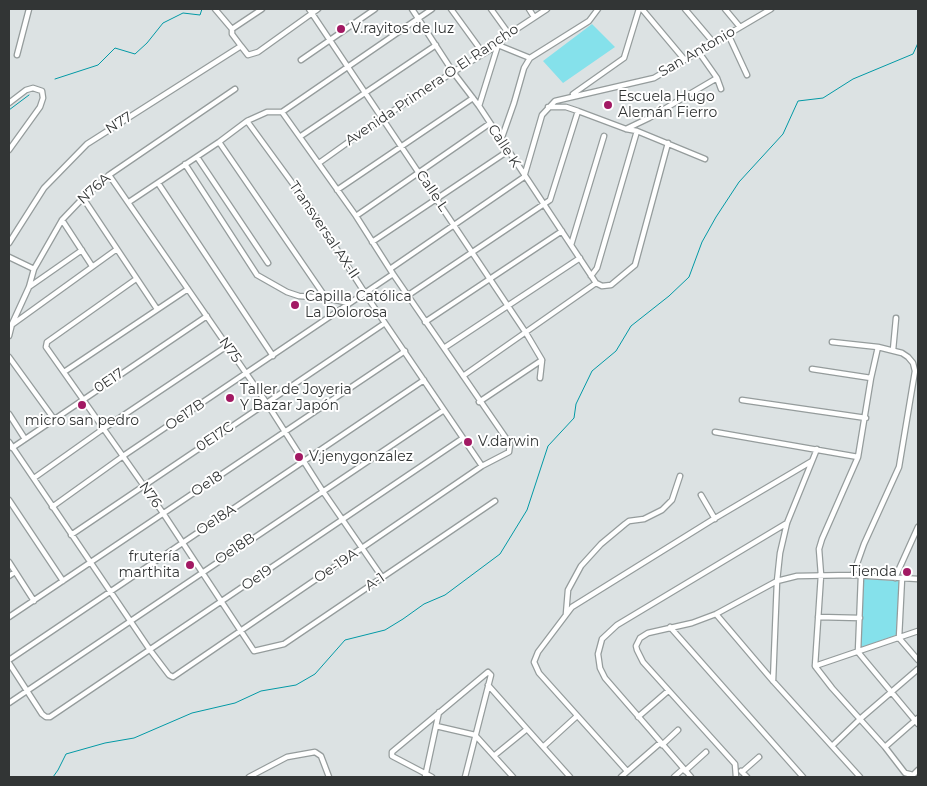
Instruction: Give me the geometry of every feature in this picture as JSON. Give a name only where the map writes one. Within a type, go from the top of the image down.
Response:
[{"type":"street","points":[[17,55],[29,9]]},
{"type":"street","points":[[215,9],[232,29],[232,34],[248,54],[258,52],[310,11],[318,9]]},
{"type":"street","points":[[232,29],[262,9]]},
{"type":"street","points":[[301,60],[375,9]]},
{"type":"street","name":"Calle K","points":[[412,9],[479,106],[524,177],[596,283]]},
{"type":"street","points":[[129,202],[247,121],[267,112],[282,112],[432,9]]},
{"type":"street","points":[[451,9],[483,54]]},
{"type":"street","points":[[491,9],[509,34]]},
{"type":"street","points":[[529,9],[534,17]]},
{"type":"street","name":"Avenida Primera O El Rancho","points":[[319,163],[382,118],[498,45],[509,34],[546,9]]},
{"type":"street","points":[[500,140],[514,103],[524,68],[530,58],[589,21],[598,9]]},
{"type":"street","points":[[640,9],[684,60]]},
{"type":"street","points":[[570,96],[624,58],[640,9]]},
{"type":"street","points":[[685,9],[713,42]]},
{"type":"street","points":[[725,9],[740,27]]},
{"type":"street","name":"San Antonio","points":[[548,107],[555,101],[570,96],[654,78],[767,10]]},
{"type":"street","name":"Calle L","points":[[310,11],[491,279],[542,360]]},
{"type":"street","points":[[728,34],[747,75]]},
{"type":"street","points":[[301,136],[436,45]]},
{"type":"street","points":[[479,106],[498,45],[530,58]]},
{"type":"street","name":"N77","points":[[9,243],[44,188],[87,144],[241,46]]},
{"type":"street","points":[[698,52],[717,78],[721,89]]},
{"type":"street","points":[[626,129],[717,78]]},
{"type":"street","points":[[9,102],[26,90],[33,88],[42,91],[43,98],[40,107],[9,150]]},
{"type":"street","name":"N76A","points":[[9,336],[34,269],[62,220],[109,175],[235,89]]},
{"type":"street","points":[[337,190],[473,98]]},
{"type":"street","points":[[564,98],[566,108]]},
{"type":"street","points":[[390,269],[524,177],[542,115],[548,107],[578,111],[626,129],[637,131],[705,159]]},
{"type":"street","points":[[407,296],[550,200],[578,111]]},
{"type":"street","points":[[282,112],[301,136],[356,216],[407,296],[479,402],[542,360]]},
{"type":"street","name":"Transversal AX-II","points":[[247,121],[308,206],[482,466]]},
{"type":"street","points":[[356,216],[489,124]]},
{"type":"street","points":[[591,276],[596,268],[637,131]]},
{"type":"street","points":[[571,245],[604,136]]},
{"type":"street","points":[[219,142],[326,298]]},
{"type":"street","points":[[463,376],[596,283],[602,286],[611,285],[635,265],[668,143]]},
{"type":"street","points":[[372,242],[508,152]]},
{"type":"street","points":[[197,157],[268,263]]},
{"type":"street","points":[[186,164],[257,275],[286,292],[299,296],[326,298],[349,303]]},
{"type":"street","name":"N75","points":[[109,175],[266,402],[322,490],[382,577]]},
{"type":"street","points":[[158,183],[273,356]]},
{"type":"street","points":[[83,198],[157,309]]},
{"type":"street","points":[[62,220],[92,266]]},
{"type":"street","points":[[426,322],[562,231]]},
{"type":"street","points":[[12,324],[117,249]]},
{"type":"street","points":[[28,287],[82,250]]},
{"type":"street","points":[[9,256],[34,269]]},
{"type":"street","points":[[444,348],[580,258]]},
{"type":"street","name":"Oe17B","points":[[52,507],[123,456],[393,274]]},
{"type":"street","name":"N76","points":[[136,279],[46,344],[46,347],[144,485],[252,648]]},
{"type":"street","points":[[64,372],[188,289]]},
{"type":"street","name":"0E17","points":[[12,448],[83,398],[207,316]]},
{"type":"street","points":[[893,350],[896,318]]},
{"type":"street","name":"0E17C","points":[[71,536],[385,323]]},
{"type":"street","points":[[832,342],[893,350],[908,357],[915,372],[899,467],[864,544],[853,575]]},
{"type":"street","points":[[34,478],[227,346]]},
{"type":"street","points":[[878,347],[858,458],[822,539],[818,557],[820,575],[815,666],[905,773],[913,775],[918,770]]},
{"type":"street","name":"Oe18","points":[[9,618],[405,351]]},
{"type":"street","points":[[9,357],[54,419]]},
{"type":"street","points":[[540,378],[542,360]]},
{"type":"street","points":[[812,369],[871,378]]},
{"type":"street","name":"Oe18A","points":[[9,661],[182,542],[424,380]]},
{"type":"street","points":[[742,400],[866,418]]},
{"type":"street","name":"Oe-19A","points":[[150,650],[172,677],[176,676],[482,466],[509,452],[510,444],[479,402]]},
{"type":"street","name":"Oe18B","points":[[9,703],[322,490],[444,410]]},
{"type":"street","points":[[9,414],[25,439]]},
{"type":"street","points":[[715,432],[817,449],[858,458]]},
{"type":"street","name":"Oe19","points":[[27,689],[42,714],[46,717],[50,716],[463,438]]},
{"type":"street","points":[[9,442],[150,650]]},
{"type":"street","points":[[773,681],[776,581],[780,553],[788,523],[817,449]]},
{"type":"street","points":[[627,771],[539,674],[534,662],[538,652],[572,607],[812,461]]},
{"type":"street","points":[[566,615],[568,590],[581,566],[601,544],[629,521],[644,519],[662,510],[672,500],[680,476]]},
{"type":"street","points":[[701,495],[715,519]]},
{"type":"street","points":[[9,500],[63,581]]},
{"type":"street","name":"A-1","points":[[252,648],[256,652],[284,644],[495,501]]},
{"type":"street","points":[[691,777],[604,678],[598,654],[602,639],[617,625],[788,523]]},
{"type":"street","points":[[895,578],[918,527]]},
{"type":"street","points":[[9,562],[34,601]]},
{"type":"street","points":[[9,576],[15,572]]},
{"type":"street","points":[[747,777],[643,662],[636,646],[640,638],[648,633],[692,623],[716,614],[776,581],[797,576],[853,575],[918,579]]},
{"type":"street","points":[[861,576],[858,652],[917,721],[885,747]]},
{"type":"street","points":[[902,578],[899,638],[918,660]]},
{"type":"street","points":[[716,614],[773,681],[860,777]]},
{"type":"street","points":[[818,617],[860,618]]},
{"type":"street","points":[[670,627],[804,777]]},
{"type":"street","points":[[815,666],[918,631]]},
{"type":"street","points":[[9,661],[27,689]]},
{"type":"street","points":[[832,746],[918,669]]},
{"type":"street","points":[[432,777],[425,776],[392,756],[393,749],[488,672],[490,675],[488,685],[464,777]]},
{"type":"street","points":[[488,685],[570,777]]},
{"type":"street","points":[[638,717],[668,691]]},
{"type":"street","points":[[425,776],[439,712]]},
{"type":"street","points":[[543,747],[577,716]]},
{"type":"street","points":[[436,726],[475,735],[514,777]]},
{"type":"street","points":[[494,755],[527,729]]},
{"type":"street","points":[[621,777],[678,730]]},
{"type":"street","points":[[674,777],[706,752]]},
{"type":"street","points":[[251,776],[287,756],[318,753],[323,759],[329,777]]},
{"type":"street","points":[[742,772],[759,757]]},
{"type":"street","points":[[735,764],[736,777]]},
{"type":"shaded area","points":[[592,24],[615,47],[563,83],[543,61]]},
{"type":"shaded area","points":[[863,579],[899,581],[896,635],[860,648]]},
{"type":"waterway","points":[[55,79],[98,65],[115,48],[135,54],[147,43],[163,23],[183,13],[200,15],[202,9]]},
{"type":"waterway","points":[[53,777],[66,754],[105,743],[134,738],[192,713],[235,703],[261,691],[296,685],[315,674],[345,640],[385,630],[424,604],[445,595],[500,554],[527,510],[548,446],[574,418],[576,404],[592,371],[616,351],[631,326],[669,296],[689,277],[702,242],[716,217],[739,182],[783,134],[798,101],[823,98],[853,79],[913,54],[918,43]]},
{"type":"waterway","points":[[9,110],[29,95]]},
{"type":"place","name":"V.rayitos de luz","points":[[341,29]]},
{"type":"place","name":"Escuela Hugo Alemán Fierro","points":[[608,105]]},
{"type":"place","name":"Capilla Católica La Dolorosa","points":[[295,305]]},
{"type":"place","name":"Taller de Joyeria Y Bazar Japón","points":[[230,398]]},
{"type":"place","name":"micro san pedro","points":[[82,405]]},
{"type":"place","name":"V.darwin","points":[[468,442]]},
{"type":"place","name":"V.jenygonzalez","points":[[299,457]]},
{"type":"place","name":"frutería marthita","points":[[190,565]]},
{"type":"place","name":"Tienda","points":[[907,572]]}]
